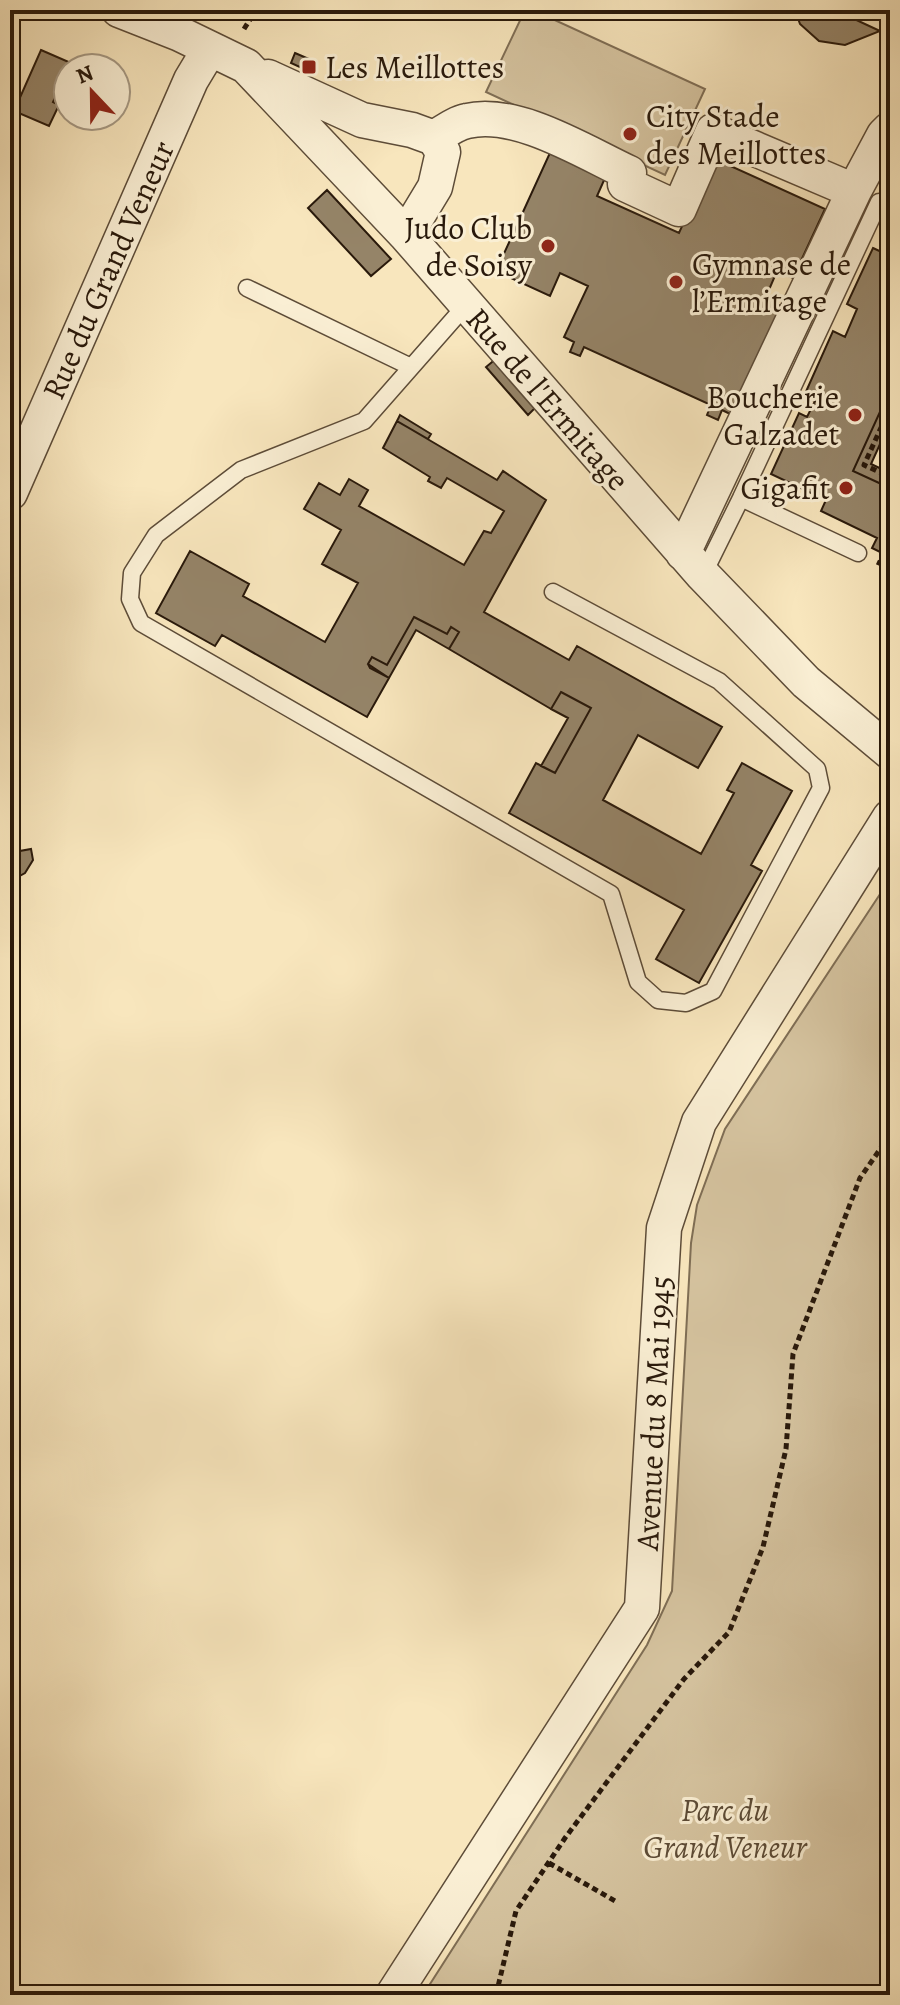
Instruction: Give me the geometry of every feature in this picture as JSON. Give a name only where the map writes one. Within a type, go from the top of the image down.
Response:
[{"type":"street","name":"Rue de l'Ermitage","points":[[119,10],[180,34],[246,66],[406,235],[693,564],[806,682],[890,752]]},
{"type":"street","name":"Rue du Grand Veneur","points":[[10,493],[191,80],[209,50]]},
{"type":"street","points":[[246,66],[362,120],[412,130],[434,138],[443,152],[435,187],[406,235]]},
{"type":"street","points":[[434,138],[465,121],[499,118],[524,125],[629,173],[625,184],[679,209],[713,131],[854,191]]},
{"type":"street","points":[[693,564],[854,191],[890,129]]},
{"type":"street","name":"Avenue du 8 Mai 1945","points":[[393,1995],[642,1608],[664,1228],[699,1122],[890,817]]},
{"type":"lane","points":[[693,564],[741,498],[879,202],[890,208]]},
{"type":"lane","points":[[247,288],[411,367]]},
{"type":"lane","points":[[466,305],[364,421],[241,470],[156,535],[132,573],[130,599],[141,623],[611,894],[638,982],[658,1000],[686,1003],[713,991],[821,788],[817,769],[719,681],[553,592]]},
{"type":"lane","points":[[741,498],[858,553]]},
{"type":"path","points":[[243,31],[256,10]]},
{"type":"path","points":[[890,408],[864,465],[890,477]]},
{"type":"path","points":[[496,1995],[516,1911],[684,1679],[729,1632],[763,1547],[786,1449],[793,1354],[860,1178],[890,1135]]},
{"type":"path","points":[[549,1863],[615,1901]]},
{"type":"green space","name":"City Stade des Meillottes","points":[[525,10],[533,10],[705,89],[665,175],[486,92]]},
{"type":"green space","name":"Parc du Grand Veneur","points":[[890,879],[890,1995],[423,1995],[647,1645],[672,1591],[691,1243],[697,1205],[725,1129]]},
{"type":"building","points":[[795,10],[835,10],[880,31],[845,45],[819,41],[800,24]]},
{"type":"building","points":[[41,50],[52,55],[52,120],[49,126],[14,111]]},
{"type":"building","points":[[295,53],[309,59],[304,69],[291,63]]},
{"type":"building","name":"Gymnase de l’Ermitage","points":[[554,144],[609,169],[597,196],[679,233],[713,158],[825,209],[793,278],[777,271],[765,299],[781,306],[732,415],[722,410],[718,420],[707,415],[711,405],[584,347],[580,356],[570,352],[574,342],[564,337],[588,286],[560,273],[550,296],[496,271]]},
{"type":"building","points":[[327,190],[391,259],[371,276],[308,208]]},
{"type":"building","points":[[873,248],[890,256],[890,390],[853,471],[890,488],[890,557],[872,548],[877,538],[821,511],[826,500],[771,474],[799,413],[807,417],[815,401],[804,396],[833,331],[845,337],[857,309],[847,304]]},
{"type":"building","points":[[497,358],[538,405],[528,415],[486,367]]},
{"type":"building","points":[[890,390],[890,422],[871,464],[890,473],[890,488],[853,471]]},
{"type":"building","points":[[400,415],[431,434],[428,439],[397,421]]},
{"type":"building","points":[[397,421],[497,480],[503,471],[546,500],[484,612],[569,660],[577,646],[722,727],[698,768],[638,735],[603,800],[701,854],[734,793],[727,790],[742,763],[792,791],[751,865],[762,871],[699,983],[656,959],[684,910],[509,813],[536,763],[555,773],[591,708],[561,692],[551,709],[449,649],[459,632],[451,627],[447,634],[414,617],[387,665],[372,657],[368,664],[389,678],[367,717],[222,635],[215,646],[156,613],[190,551],[249,584],[243,596],[325,642],[358,583],[322,564],[341,530],[304,509],[319,483],[340,495],[349,479],[368,490],[359,506],[464,565],[484,531],[491,533],[504,511],[447,478],[441,488],[428,481],[430,477],[383,448]]},
{"type":"building","points":[[414,617],[447,634],[451,627],[459,632],[449,649],[416,630],[389,678],[370,668],[368,664],[372,657],[387,665]]},
{"type":"building","points":[[561,692],[591,708],[555,773],[541,766],[568,718],[551,709]]},
{"type":"building","points":[[31,849],[33,860],[25,873],[16,878],[11,869],[20,851]]},
{"type":"place","name":"Les Meillottes","points":[[309,67]]},
{"type":"place","name":"City Stade des Meillottes","points":[[630,134]]},
{"type":"place","name":"Judo Club de Soisy","points":[[548,246]]},
{"type":"place","name":"Gymnase de l’Ermitage","points":[[676,282]]},
{"type":"place","name":"Boucherie Galzadet","points":[[855,415]]},
{"type":"place","name":"Gigafit","points":[[846,488]]}]
